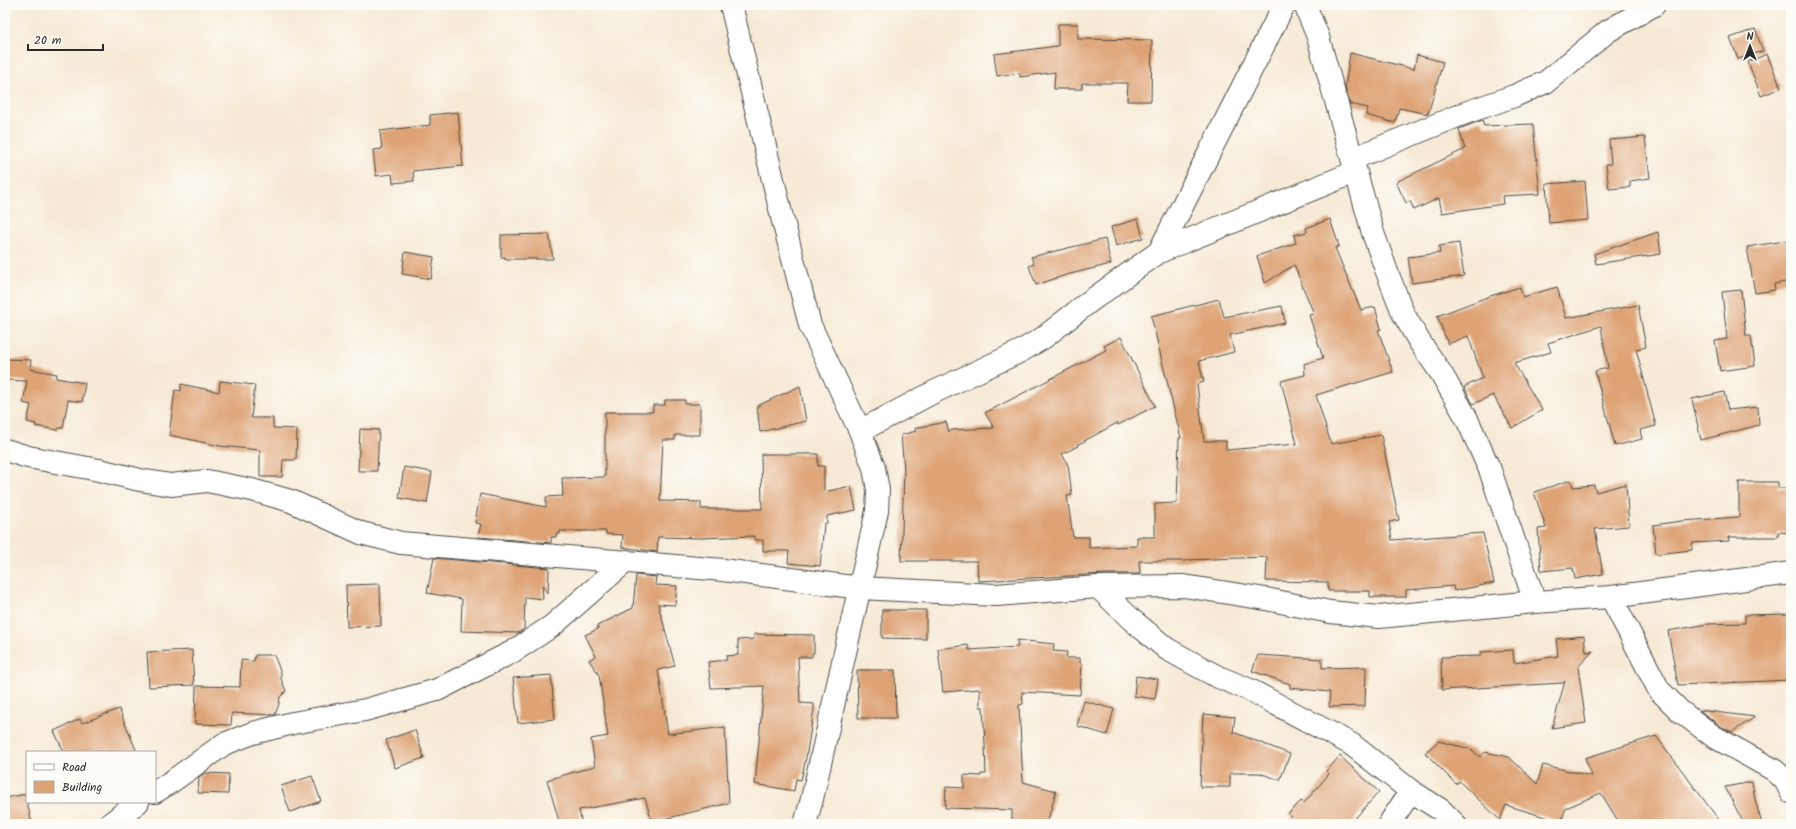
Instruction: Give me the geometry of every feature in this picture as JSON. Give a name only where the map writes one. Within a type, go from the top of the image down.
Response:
[{"type":"street","points":[[731,5],[778,202],[810,325],[860,430],[874,468],[878,490],[877,511],[860,588],[812,799],[804,824]]},
{"type":"street","points":[[1159,252],[1284,5]]},
{"type":"street","points":[[1305,5],[1318,37],[1373,233],[1403,312],[1419,341],[1441,373],[1466,417],[1490,470],[1535,602]]},
{"type":"street","points":[[860,430],[934,392],[1021,351],[1043,338],[1089,302],[1159,252],[1354,166],[1465,113],[1514,96],[1546,82],[1608,31],[1654,5]]},
{"type":"street","points":[[5,450],[148,482],[171,485],[207,481],[252,490],[291,502],[362,533],[401,543],[723,570],[860,588],[996,595],[1098,587],[1184,586],[1266,599],[1330,612],[1379,617],[1535,602],[1611,597],[1791,573]]},
{"type":"street","points":[[156,791],[224,744],[253,733],[293,723],[365,710],[437,690],[512,652],[546,630],[626,561]]},
{"type":"street","points":[[1098,587],[1132,620],[1167,649],[1216,676],[1250,690],[1352,744],[1411,791],[1441,810],[1455,824]]},
{"type":"street","points":[[1611,597],[1659,690],[1680,711],[1712,736],[1774,770],[1785,780],[1791,792]]},
{"type":"street","points":[[1389,824],[1411,791]]},
{"type":"street","points":[[110,824],[137,803]]},
{"type":"building","points":[[1058,24],[1078,24],[1078,39],[1152,40],[1151,101],[1127,101],[1128,83],[1082,83],[1082,89],[1054,89],[1055,72],[1020,77],[1020,73],[997,76],[994,54],[1058,46]]},
{"type":"building","points":[[1755,29],[1763,51],[1738,59],[1730,38]]},
{"type":"building","points":[[1350,53],[1414,69],[1417,55],[1443,62],[1428,114],[1399,108],[1395,123],[1366,115],[1368,108],[1350,104],[1345,88]]},
{"type":"building","points":[[1767,54],[1781,88],[1761,96],[1748,62]]},
{"type":"building","points":[[458,112],[463,166],[413,171],[414,181],[393,183],[392,174],[376,176],[373,150],[382,149],[380,131],[430,125],[430,115]]},
{"type":"building","points":[[1482,120],[1484,126],[1533,124],[1540,194],[1502,196],[1503,204],[1442,213],[1439,198],[1414,210],[1410,201],[1406,203],[1396,182],[1465,149],[1459,129]]},
{"type":"building","points":[[1645,137],[1650,178],[1630,181],[1630,187],[1609,189],[1606,164],[1611,164],[1609,140]]},
{"type":"building","points":[[1585,181],[1588,220],[1549,223],[1546,184]]},
{"type":"building","points":[[1138,219],[1143,238],[1116,246],[1111,227]]},
{"type":"building","points":[[1330,219],[1339,246],[1335,248],[1361,310],[1375,307],[1381,329],[1378,330],[1393,372],[1316,395],[1331,444],[1381,435],[1399,520],[1389,522],[1392,540],[1483,533],[1494,583],[1454,591],[1453,586],[1406,590],[1406,597],[1370,597],[1370,591],[1328,591],[1328,582],[1266,581],[1267,557],[1186,561],[1139,561],[1140,574],[1105,574],[978,581],[977,561],[901,561],[904,470],[901,435],[916,431],[915,428],[946,422],[949,432],[952,430],[994,428],[985,413],[1106,350],[1104,346],[1121,337],[1155,406],[1118,425],[1117,423],[1062,454],[1068,465],[1072,495],[1067,496],[1073,537],[1089,537],[1089,548],[1137,546],[1137,537],[1155,537],[1155,504],[1177,503],[1179,438],[1181,438],[1151,316],[1219,299],[1224,317],[1282,306],[1285,323],[1230,335],[1234,352],[1199,361],[1204,382],[1197,384],[1204,441],[1226,441],[1226,450],[1297,444],[1281,381],[1305,375],[1304,364],[1323,358],[1309,315],[1314,314],[1294,265],[1265,283],[1257,256],[1296,243],[1294,235],[1307,232],[1306,228]]},
{"type":"building","points":[[1658,232],[1661,254],[1596,264],[1594,254]]},
{"type":"building","points":[[549,234],[553,259],[505,259],[505,257],[501,257],[501,235]]},
{"type":"building","points":[[1105,239],[1111,264],[1066,275],[1036,285],[1029,266],[1034,264],[1031,257]]},
{"type":"building","points":[[1791,240],[1791,281],[1774,284],[1775,290],[1755,293],[1747,247]]},
{"type":"building","points":[[1459,243],[1464,276],[1412,283],[1408,257],[1440,253],[1439,246]]},
{"type":"building","points":[[405,252],[434,257],[431,279],[402,274]]},
{"type":"building","points":[[1520,287],[1523,297],[1557,287],[1566,318],[1638,305],[1646,347],[1636,349],[1656,426],[1640,430],[1642,439],[1615,446],[1595,371],[1608,368],[1601,326],[1548,343],[1551,352],[1514,363],[1542,410],[1512,428],[1493,395],[1473,404],[1464,387],[1483,378],[1468,336],[1448,344],[1437,316],[1490,296]]},
{"type":"building","points":[[1741,290],[1746,336],[1751,336],[1755,366],[1720,371],[1715,341],[1727,339],[1722,292]]},
{"type":"building","points":[[5,359],[31,360],[30,369],[57,374],[56,378],[85,383],[82,402],[68,400],[63,428],[59,428],[58,430],[35,426],[36,424],[27,422],[31,405],[23,403],[27,381],[5,380]]},
{"type":"building","points":[[220,381],[255,385],[251,418],[273,418],[273,428],[297,429],[296,460],[283,460],[282,477],[260,477],[260,450],[220,446],[169,435],[175,390],[181,391],[181,384],[219,392]]},
{"type":"building","points":[[800,386],[806,421],[760,432],[757,406]]},
{"type":"building","points":[[1724,392],[1728,410],[1758,407],[1759,425],[1701,440],[1692,399]]},
{"type":"building","points":[[665,400],[685,400],[685,404],[700,404],[700,435],[675,435],[675,440],[663,440],[660,501],[701,502],[701,509],[762,509],[761,454],[818,454],[818,466],[824,466],[824,492],[851,486],[856,510],[827,516],[827,523],[824,524],[820,566],[788,563],[789,551],[763,551],[763,540],[755,540],[755,536],[700,538],[658,537],[657,552],[622,547],[623,535],[606,534],[606,531],[560,531],[560,534],[556,534],[556,537],[551,537],[551,543],[478,537],[481,524],[475,523],[480,494],[546,507],[546,497],[563,496],[562,478],[605,477],[605,412],[653,412],[653,405],[665,405]]},
{"type":"building","points":[[360,429],[379,430],[377,471],[358,471]]},
{"type":"building","points":[[404,467],[432,472],[427,503],[399,498]]},
{"type":"building","points":[[1571,480],[1573,487],[1594,485],[1596,492],[1626,484],[1629,526],[1595,529],[1603,574],[1575,579],[1573,568],[1541,571],[1538,529],[1546,528],[1534,492]]},
{"type":"building","points":[[1739,482],[1778,482],[1778,488],[1791,488],[1791,533],[1778,532],[1778,537],[1728,537],[1729,541],[1692,543],[1692,550],[1656,554],[1653,525],[1682,521],[1739,517]]},
{"type":"building","points":[[434,558],[549,568],[548,594],[542,585],[543,599],[525,597],[524,629],[518,633],[461,631],[462,599],[427,593]]},
{"type":"building","points":[[636,575],[656,577],[655,585],[677,586],[675,605],[658,604],[675,666],[658,670],[668,734],[725,727],[729,803],[652,822],[645,798],[579,810],[582,824],[560,824],[547,780],[595,766],[591,739],[608,736],[599,675],[589,660],[596,656],[585,635],[598,629],[597,626],[633,608]]},
{"type":"building","points":[[380,584],[381,626],[347,627],[346,585]]},
{"type":"building","points":[[882,610],[926,610],[926,639],[882,638]]},
{"type":"building","points":[[1791,614],[1791,680],[1678,685],[1668,631],[1708,624],[1745,623],[1745,615]]},
{"type":"building","points":[[754,634],[814,635],[814,653],[812,653],[812,657],[798,657],[800,703],[814,704],[814,709],[801,780],[796,779],[794,791],[755,784],[764,686],[711,688],[708,662],[727,660],[726,656],[738,655],[738,640],[754,639]]},
{"type":"building","points":[[1584,636],[1586,652],[1593,651],[1578,667],[1586,723],[1552,728],[1565,681],[1563,683],[1442,690],[1441,657],[1481,656],[1481,652],[1513,650],[1514,663],[1558,656],[1556,639]]},
{"type":"building","points":[[1017,640],[1054,644],[1053,651],[1067,652],[1066,658],[1080,658],[1080,663],[1082,664],[1080,695],[1022,692],[1023,704],[1019,705],[1023,782],[1056,791],[1047,824],[1012,824],[1012,810],[945,808],[946,787],[964,788],[964,775],[981,776],[981,774],[986,774],[985,744],[983,707],[980,707],[980,689],[943,692],[938,649],[968,645],[969,650],[1018,647]]},
{"type":"building","points":[[192,650],[194,685],[149,687],[147,652]]},
{"type":"building","points":[[255,655],[274,655],[281,673],[281,679],[286,691],[280,697],[275,715],[232,713],[231,725],[195,724],[196,686],[240,687],[241,660],[254,661]]},
{"type":"building","points":[[1258,655],[1322,659],[1322,668],[1366,667],[1365,706],[1329,707],[1330,692],[1290,688],[1290,684],[1252,671]]},
{"type":"building","points":[[857,670],[895,670],[896,718],[858,718]]},
{"type":"building","points":[[551,675],[555,719],[518,723],[513,678]]},
{"type":"building","points":[[1136,676],[1158,679],[1155,699],[1134,696]]},
{"type":"building","points":[[1084,701],[1114,709],[1107,735],[1077,726]]},
{"type":"building","points":[[119,709],[137,751],[64,751],[54,731],[80,719],[82,723]]},
{"type":"building","points":[[1699,710],[1755,717],[1732,732],[1720,726]]},
{"type":"building","points":[[1203,714],[1235,717],[1233,732],[1290,754],[1280,780],[1259,773],[1230,773],[1230,787],[1200,787]]},
{"type":"building","points":[[415,730],[424,758],[395,768],[386,740]]},
{"type":"building","points":[[1656,736],[1722,824],[1620,824],[1601,793],[1566,808],[1561,822],[1506,805],[1500,820],[1459,781],[1456,784],[1425,753],[1438,741],[1471,749],[1480,757],[1485,752],[1509,757],[1537,784],[1543,765],[1592,776],[1585,758]]},
{"type":"building","points":[[1340,756],[1379,792],[1350,824],[1286,824],[1292,817],[1288,814],[1301,801],[1304,803],[1329,774],[1326,771]]},
{"type":"building","points":[[205,773],[229,774],[228,794],[198,793],[199,777]]},
{"type":"building","points":[[312,776],[321,801],[290,812],[281,786]]},
{"type":"building","points":[[1752,782],[1755,800],[1762,824],[1744,824],[1725,787]]},
{"type":"building","points":[[26,794],[26,803],[32,824],[5,824],[5,798]]}]
